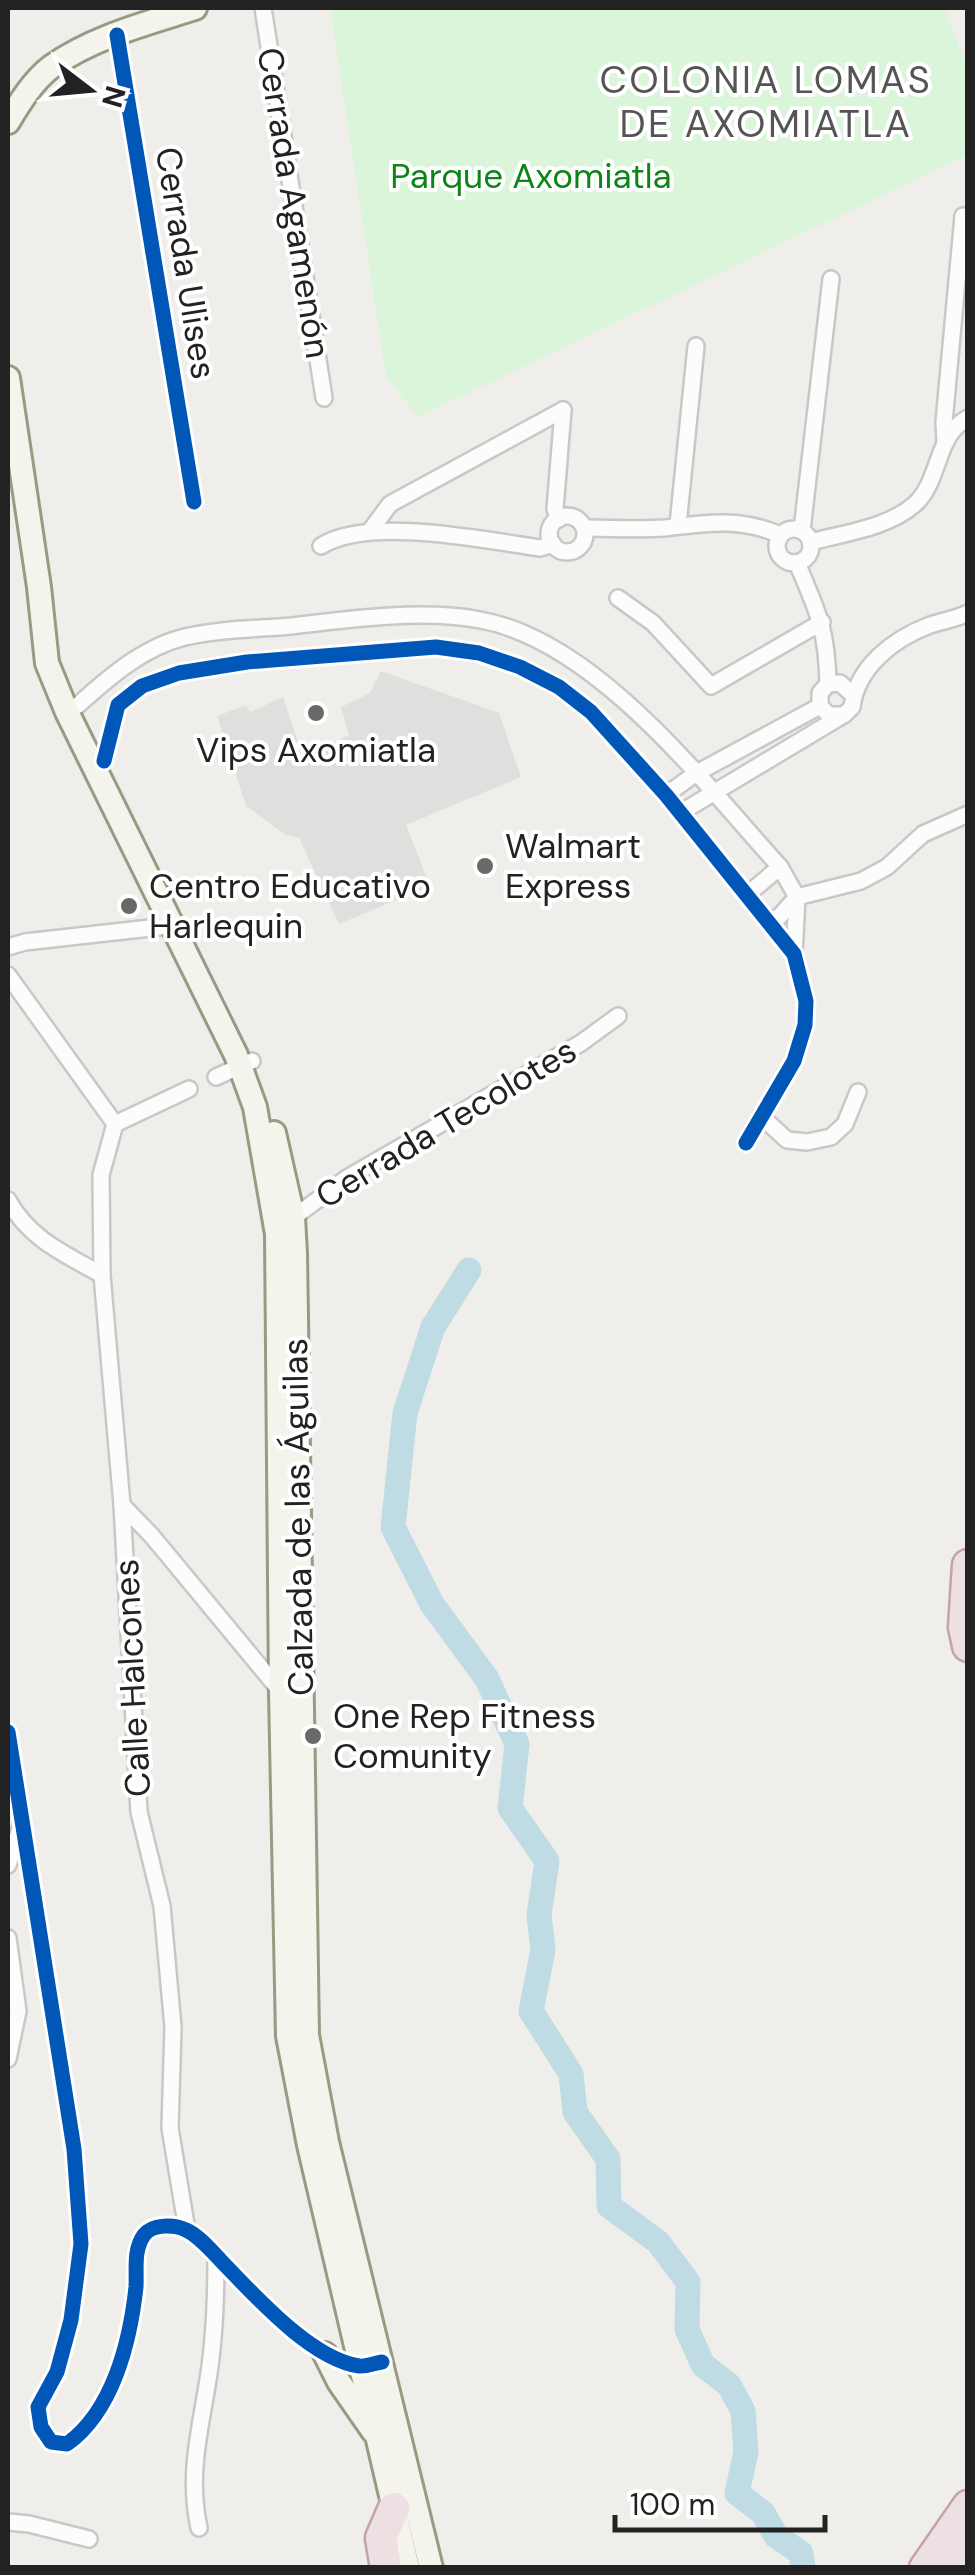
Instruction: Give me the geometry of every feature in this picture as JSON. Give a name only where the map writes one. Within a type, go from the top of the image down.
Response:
[{"type":"highway","points":[[968,1564],[964,1627],[968,1646]]},
{"type":"highway","points":[[924,2568],[968,2506]]},
{"type":"highway","points":[[386,2568],[381,2538],[394,2508]]},
{"type":"highway","points":[[952,2568],[968,2547]]},
{"type":"main road","points":[[8,122],[34,84],[51,68],[155,13],[196,8]]},
{"type":"main road","name":"Calzada de las Águilas","points":[[8,378],[47,664],[67,712],[176,925],[217,988],[246,1065],[285,1226],[306,2034],[372,2364],[378,2437],[408,2568]]},
{"type":"main road","name":"Calzada de las Águilas","points":[[44,625],[176,925]]},
{"type":"main road","name":"Calzada de las Águilas","points":[[285,1226],[281,1692],[288,2036],[309,2145],[431,2568]]},
{"type":"main road","points":[[325,2354],[339,2382],[378,2437]]},
{"type":"street","name":"Cerrada Agamenón","points":[[264,8],[324,398]]},
{"type":"street","name":"Cerrada Ulises","points":[[117,34],[194,502]]},
{"type":"street","points":[[945,441],[963,216]]},
{"type":"street","points":[[831,280],[806,536],[808,557],[797,563],[781,558],[777,547],[780,536],[790,529],[806,536],[885,522],[915,504],[936,473],[945,441],[956,424],[968,418]]},
{"type":"street","points":[[678,525],[696,346]]},
{"type":"street","points":[[370,531],[390,504],[563,410],[555,509],[559,518]]},
{"type":"street","points":[[571,516],[584,528],[585,536],[576,550],[560,550],[553,544],[550,530],[559,518],[571,516]]},
{"type":"street","points":[[584,528],[730,521],[763,527],[780,536]]},
{"type":"street","points":[[321,546],[330,540],[370,531],[448,535],[540,548],[553,544]]},
{"type":"street","points":[[797,563],[822,622],[827,642],[828,684]]},
{"type":"street","points":[[618,598],[653,623],[711,686],[822,622]]},
{"type":"street","points":[[680,813],[844,715],[852,706],[852,694],[874,660],[899,639],[968,613]]},
{"type":"street","points":[[77,706],[138,657],[184,638],[302,624],[431,616],[481,620],[528,634],[583,665],[620,696],[696,774],[780,867],[796,897],[794,954],[806,1001],[805,1025],[794,1061],[746,1143]]},
{"type":"street","points":[[104,761],[118,705],[142,686],[179,673],[247,662],[436,647],[479,654],[520,667],[559,687],[591,712],[666,796],[794,954]]},
{"type":"street","points":[[104,681],[118,705]]},
{"type":"street","points":[[844,715],[829,716],[820,706],[820,692],[828,684],[840,683],[852,694]]},
{"type":"street","points":[[666,796],[696,774],[820,706]]},
{"type":"street","points":[[718,762],[730,780]]},
{"type":"street","points":[[766,919],[778,918],[796,897],[862,881],[887,867],[923,834],[968,814]]},
{"type":"street","points":[[748,894],[780,867]]},
{"type":"street","points":[[8,947],[176,925]]},
{"type":"street","points":[[8,975],[115,1124],[190,1089]]},
{"type":"street","name":"Cerrada Tecolotes","points":[[285,1226],[347,1178],[581,1043],[618,1016]]},
{"type":"street","points":[[216,1078],[246,1065]]},
{"type":"street","points":[[761,1116],[787,1140],[807,1142],[831,1137],[846,1124],[858,1092]]},
{"type":"street","name":"Calle Halcones","points":[[115,1124],[101,1175],[102,1276],[122,1505],[139,1812],[162,1906],[173,2027],[170,2128],[187,2230]]},
{"type":"street","points":[[8,1200],[18,1218],[38,1238],[102,1276]]},
{"type":"street","points":[[122,1505],[281,1692],[300,1707]]},
{"type":"street","points":[[8,1732],[74,2149],[81,2244],[71,2320],[58,2372],[38,2408],[41,2427],[51,2442],[66,2444],[86,2430],[104,2401],[126,2342],[136,2286],[137,2250],[145,2232],[159,2226],[187,2230],[259,2300],[325,2354],[372,2364]]},
{"type":"street","points":[[8,1865],[22,1825]]},
{"type":"street","points":[[8,1938],[18,2010],[8,2059]]},
{"type":"street","points":[[198,2528],[192,2496],[216,2313],[216,2256]]},
{"type":"street","points":[[8,2522],[89,2540]]},
{"type":"green space","name":"Parque Axomiatla","points":[[330,8],[944,8],[967,66],[967,155],[418,417],[386,377]]},
{"type":"shaded area","points":[[381,671],[499,713],[521,777],[406,825],[430,886],[339,924],[299,838],[286,835],[246,806],[217,716],[246,705],[250,712],[283,697],[303,757],[349,735],[341,707],[370,693]]},
{"type":"waterway","points":[[469,1270],[433,1327],[405,1413],[393,1527],[432,1604],[487,1679],[517,1744],[510,1808],[547,1861],[539,1915],[543,1950],[531,2011],[571,2074],[575,2112],[608,2159],[609,2206],[658,2242],[688,2282],[687,2329],[703,2365],[729,2385],[743,2411],[746,2452],[737,2493],[763,2513],[776,2536],[801,2553],[803,2568]]},
{"type":"cycle path","points":[[117,35],[194,502]]},
{"type":"cycle path","points":[[104,761],[118,705],[142,686],[179,673],[247,662],[436,647],[479,653],[520,667],[559,687],[591,712],[666,795],[794,954],[806,1001],[805,1025],[794,1061],[746,1143]]},
{"type":"cycle path","points":[[8,1732],[74,2149],[81,2244],[71,2320],[57,2372],[38,2407],[41,2427],[51,2442],[67,2444],[96,2413],[124,2352],[136,2287],[138,2247],[144,2235],[158,2227],[181,2228],[197,2237],[270,2310],[323,2352],[359,2366],[382,2362]]},
{"type":"place","name":"Vips Axomiatla","points":[[316,713]]},
{"type":"place","name":"Walmart Express","points":[[485,866]]},
{"type":"place","name":"Centro Educativo Harlequin","points":[[129,906]]},
{"type":"place","name":"One Rep Fitness Comunity","points":[[313,1736]]},
{"type":"district","name":"COLONIA LOMAS DE AXOMIATLA","points":[[766,102]]}]
